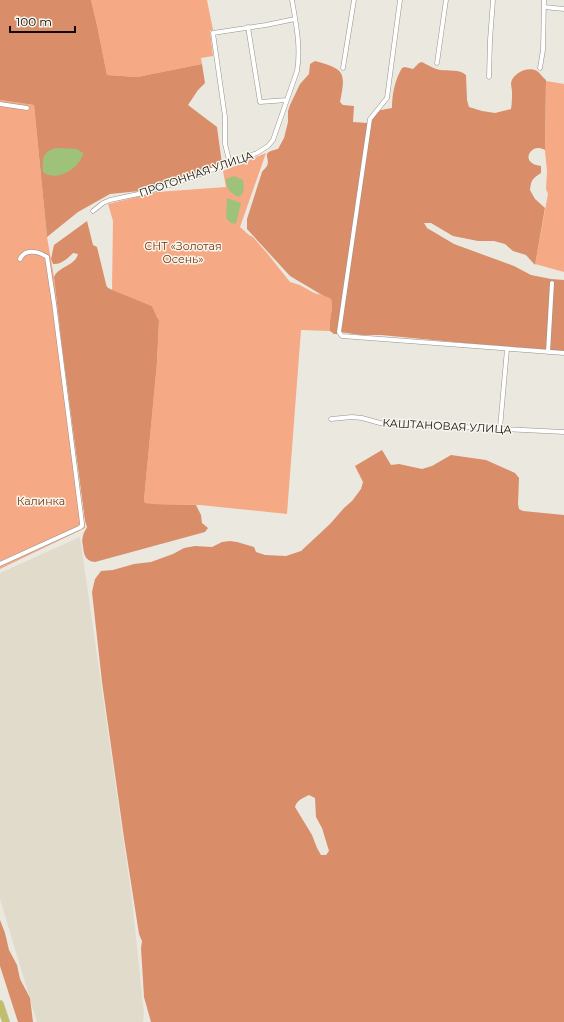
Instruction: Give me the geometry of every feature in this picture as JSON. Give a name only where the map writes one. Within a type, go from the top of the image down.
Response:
[{"type":"highway","points":[[0,1004],[6,1022]]},
{"type":"street","name":"ПРОГОННАЯ УЛИЦА","points":[[93,211],[103,203],[110,200],[143,193],[179,182],[230,164],[257,153],[268,146],[273,140],[297,71],[298,64],[295,18],[292,0]]},
{"type":"street","points":[[343,68],[354,0]]},
{"type":"street","points":[[400,0],[387,98],[370,119],[339,332],[342,336],[564,353]]},
{"type":"street","points":[[437,63],[446,0]]},
{"type":"street","points":[[489,78],[493,0]]},
{"type":"street","points":[[540,68],[543,50],[544,0]]},
{"type":"street","points":[[544,7],[564,9]]},
{"type":"street","points":[[230,164],[225,144],[225,116],[213,33],[295,18]]},
{"type":"street","points":[[248,27],[260,102],[288,100]]},
{"type":"street","points":[[0,104],[27,108]]},
{"type":"street","points":[[0,564],[82,526],[47,257],[40,252],[28,252],[24,253],[20,259]]},
{"type":"street","points":[[548,352],[552,283]]},
{"type":"street","points":[[500,428],[507,349]]},
{"type":"street","name":"КАШТАНОВАЯ УЛИЦА","points":[[331,419],[352,417],[380,423],[564,432]]},
{"type":"shaded area","points":[[0,0],[91,0],[107,75],[137,77],[202,64],[205,83],[198,90],[188,105],[217,127],[222,164],[193,175],[140,191],[110,194],[78,212],[47,237],[34,105],[0,100]]},
{"type":"shaded area","points":[[315,61],[332,67],[341,73],[343,84],[340,102],[343,105],[354,106],[353,122],[368,123],[337,334],[330,331],[332,307],[331,299],[290,276],[247,229],[247,219],[262,172],[268,163],[267,154],[278,149],[284,138],[290,105],[300,84],[309,74],[310,64]]},
{"type":"shaded area","points":[[422,62],[433,68],[457,71],[466,75],[467,100],[469,107],[495,113],[511,109],[512,79],[521,71],[529,69],[537,71],[546,80],[545,150],[540,148],[533,149],[529,156],[532,163],[541,166],[541,173],[532,180],[530,190],[535,199],[545,208],[535,265],[526,255],[513,251],[505,244],[494,241],[478,241],[453,236],[431,223],[424,223],[427,228],[454,244],[514,266],[531,275],[564,280],[564,351],[381,335],[361,335],[340,332],[371,120],[380,111],[392,108],[394,87],[402,68],[405,67],[413,69]]},
{"type":"shaded area","points":[[55,148],[77,149],[83,153],[78,164],[73,169],[61,175],[48,175],[43,172],[44,157],[47,152]]},
{"type":"shaded area","points":[[234,176],[243,180],[243,192],[239,197],[232,193],[226,182],[226,179]]},
{"type":"shaded area","points":[[227,198],[241,203],[236,224],[231,223],[226,218]]},
{"type":"shaded area","points":[[87,221],[93,245],[97,247],[107,287],[152,306],[159,320],[157,363],[144,500],[145,503],[196,505],[201,515],[202,523],[208,528],[205,532],[95,562],[87,559],[82,543],[83,535],[87,527],[62,347],[54,277],[59,270],[74,261],[78,254],[73,253],[64,261],[56,264],[53,264],[51,259],[54,245]]},
{"type":"shaded area","points":[[382,450],[391,465],[399,464],[422,469],[432,466],[451,455],[486,460],[515,473],[519,478],[519,509],[523,511],[564,515],[564,1022],[151,1022],[144,997],[141,948],[142,941],[139,934],[124,838],[102,682],[92,592],[95,579],[101,571],[151,562],[173,554],[184,548],[195,546],[212,547],[222,542],[237,542],[254,547],[256,552],[265,555],[286,556],[301,551],[330,524],[352,501],[361,489],[363,482],[355,466]],"holes":[[[309,795],[315,798],[316,817],[322,828],[329,851],[326,855],[321,855],[312,835],[295,807],[302,798]]]},
{"type":"shaded area","points":[[80,537],[132,900],[144,1014],[143,1022],[37,1022],[0,899],[0,573]]},
{"type":"shaded area","points":[[0,920],[9,950],[17,965],[20,979],[30,998],[33,1022],[18,1022],[0,966]]},
{"type":"green space","points":[[91,0],[207,0],[213,30],[210,31],[213,56],[201,58],[202,64],[137,77],[107,75]]},
{"type":"green space","points":[[546,81],[564,84],[564,272],[535,264],[548,194],[546,189],[547,171],[545,151]]},
{"type":"green space","name":"Калинка","points":[[0,100],[34,105],[47,237],[54,277],[85,528],[0,569]]},
{"type":"green space","name":"СНТ «Золотая Осень»","points":[[266,153],[240,227],[253,237],[290,282],[331,299],[332,303],[330,331],[301,330],[287,514],[200,505],[145,503],[144,500],[157,363],[159,320],[152,306],[112,290],[113,221],[108,204],[157,192],[226,187],[223,171]]}]
